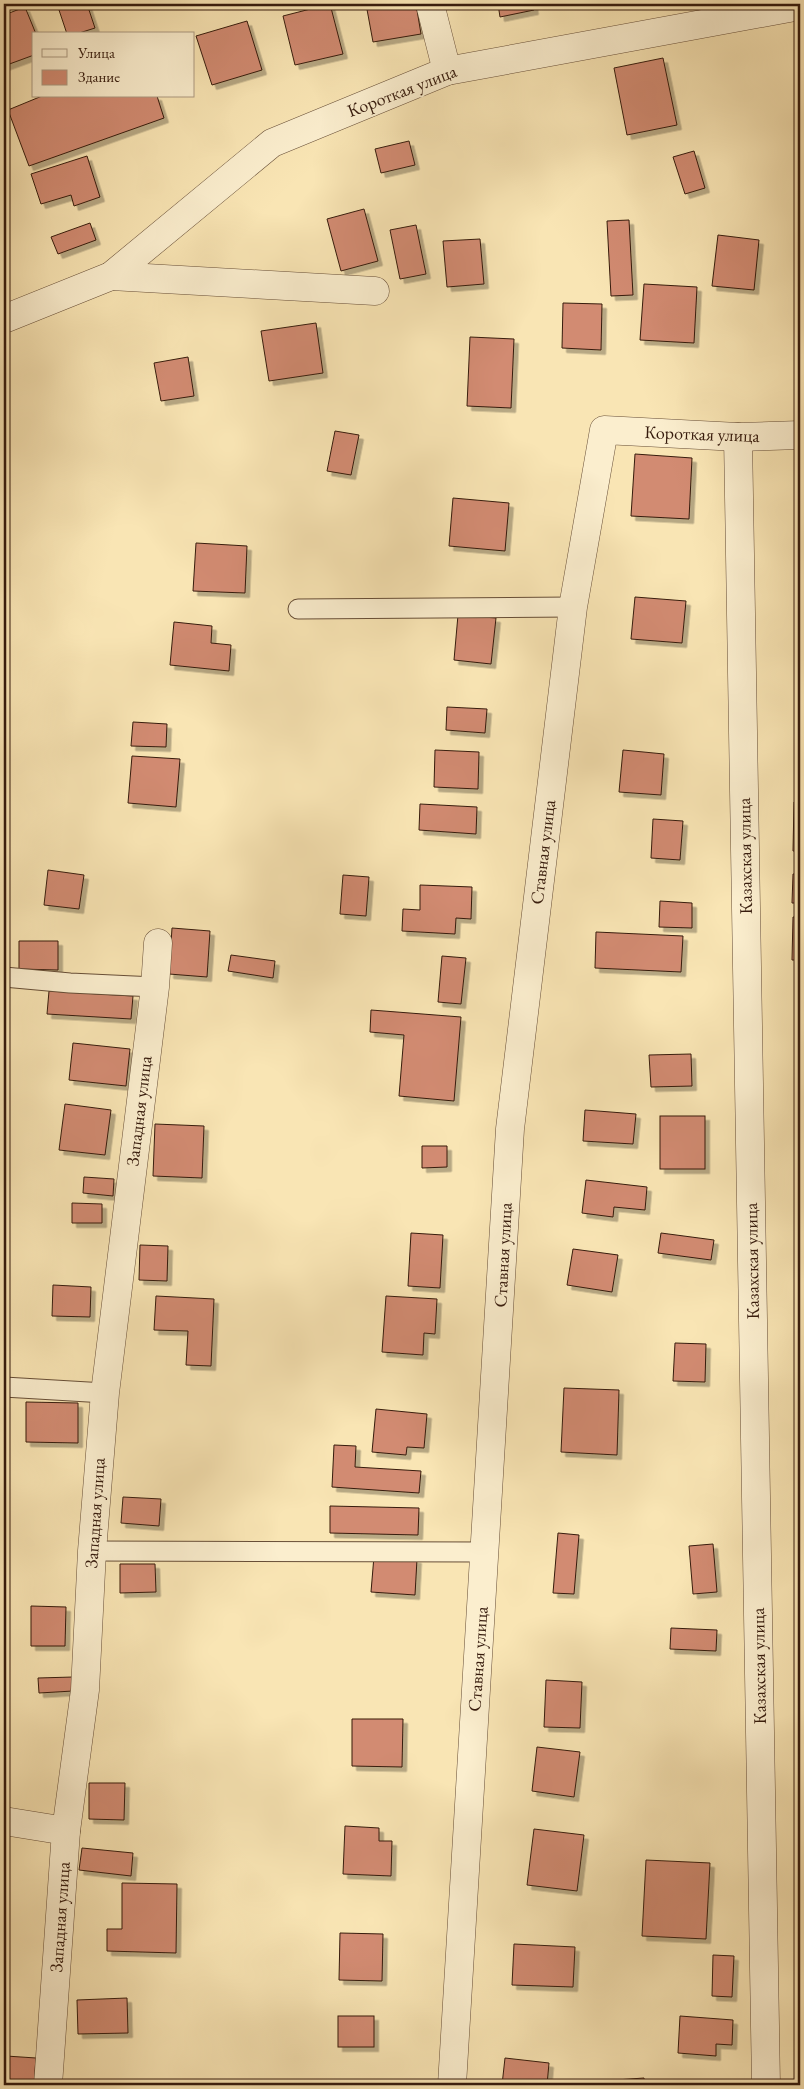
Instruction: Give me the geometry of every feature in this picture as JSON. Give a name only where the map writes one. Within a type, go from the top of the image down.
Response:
[{"type":"street","points":[[430,4],[447,70]]},
{"type":"street","name":"Короткая улица","points":[[4,319],[111,276],[272,142],[447,70],[800,6]]},
{"type":"street","name":"Короткая улица","points":[[111,276],[376,292]]},
{"type":"street","name":"Короткая улица","points":[[604,430],[738,437],[800,435]]},
{"type":"street","name":"Ставная улица","points":[[452,2085],[510,1129],[573,607],[604,430]]},
{"type":"street","name":"Казахская улица","points":[[738,437],[766,2085]]},
{"type":"street","name":"Западная улица","points":[[48,2085],[66,1831],[85,1690],[92,1551],[105,1393],[155,987],[158,943]]},
{"type":"street","points":[[4,1821],[66,1831]]},
{"type":"lane","points":[[298,609],[573,607]]},
{"type":"lane","points":[[4,977],[70,984],[155,987]]},
{"type":"lane","points":[[4,1387],[105,1393]]},
{"type":"lane","points":[[92,1551],[485,1552]]},
{"type":"building","points":[[57,4],[87,4],[95,28],[82,32],[66,32]]},
{"type":"building","points":[[330,4],[343,54],[295,65],[283,16]]},
{"type":"building","points":[[366,4],[416,4],[421,34],[373,42]]},
{"type":"building","points":[[498,4],[533,4],[534,10],[500,17]]},
{"type":"building","points":[[25,7],[35,32],[32,32],[32,56],[4,66],[4,15]]},
{"type":"building","points":[[247,21],[262,70],[212,85],[196,36]]},
{"type":"building","points":[[663,58],[677,125],[627,135],[614,68]]},
{"type":"building","points":[[37,98],[158,98],[164,118],[29,166],[8,110]]},
{"type":"building","points":[[409,141],[415,165],[381,173],[375,149]]},
{"type":"building","points":[[694,151],[705,188],[685,194],[673,157]]},
{"type":"building","points":[[87,156],[100,197],[74,206],[71,195],[41,204],[31,174]]},
{"type":"building","points":[[364,209],[378,261],[341,271],[327,219]]},
{"type":"building","points":[[629,220],[633,295],[611,296],[607,221]]},
{"type":"building","points":[[90,223],[96,240],[58,254],[51,237]]},
{"type":"building","points":[[416,225],[426,274],[400,279],[390,230]]},
{"type":"building","points":[[718,235],[759,240],[754,290],[712,286]]},
{"type":"building","points":[[480,239],[484,284],[447,287],[443,241]]},
{"type":"building","points":[[644,284],[697,287],[694,343],[640,340]]},
{"type":"building","points":[[563,303],[602,304],[601,350],[562,348]]},
{"type":"building","points":[[316,323],[323,373],[269,381],[261,331]]},
{"type":"building","points":[[470,337],[514,339],[511,408],[467,406]]},
{"type":"building","points":[[188,357],[194,396],[161,401],[154,363]]},
{"type":"building","points":[[335,431],[359,435],[351,475],[327,471]]},
{"type":"building","points":[[635,454],[692,458],[689,519],[631,516]]},
{"type":"building","points":[[796,467],[800,468],[800,502],[795,502]]},
{"type":"building","points":[[453,498],[509,503],[505,551],[449,546]]},
{"type":"building","points":[[196,543],[247,546],[245,593],[193,591]]},
{"type":"building","points":[[635,597],[686,601],[682,643],[631,639]]},
{"type":"building","points":[[458,615],[496,618],[491,664],[454,660]]},
{"type":"building","points":[[174,622],[212,626],[211,643],[231,645],[229,671],[170,665]]},
{"type":"building","points":[[447,707],[487,709],[485,733],[446,730]]},
{"type":"building","points":[[133,722],[167,724],[166,747],[131,746]]},
{"type":"building","points":[[435,750],[479,752],[478,789],[434,787]]},
{"type":"building","points":[[623,750],[664,754],[661,795],[619,792]]},
{"type":"building","points":[[132,756],[180,759],[176,807],[128,803]]},
{"type":"building","points":[[794,802],[800,802],[800,851],[793,851]]},
{"type":"building","points":[[420,804],[477,807],[476,834],[419,830]]},
{"type":"building","points":[[653,819],[683,821],[680,860],[651,858]]},
{"type":"building","points":[[48,870],[84,875],[79,909],[44,905]]},
{"type":"building","points":[[793,874],[800,874],[800,903],[792,903]]},
{"type":"building","points":[[343,875],[369,877],[366,916],[340,914]]},
{"type":"building","points":[[420,885],[472,887],[471,919],[456,918],[455,934],[402,931],[403,909],[420,910]]},
{"type":"building","points":[[660,901],[692,903],[692,928],[659,927]]},
{"type":"building","points":[[793,917],[800,917],[800,960],[792,960]]},
{"type":"building","points":[[172,928],[210,931],[207,977],[169,974]]},
{"type":"building","points":[[596,932],[683,936],[681,972],[595,968]]},
{"type":"building","points":[[19,941],[58,941],[58,970],[19,969]]},
{"type":"building","points":[[231,955],[275,961],[273,978],[228,971]]},
{"type":"building","points":[[442,956],[466,958],[461,1004],[438,1002]]},
{"type":"building","points":[[796,977],[800,977],[800,997],[796,997]]},
{"type":"building","points":[[49,991],[133,996],[131,1019],[47,1014]]},
{"type":"building","points":[[371,1010],[461,1017],[454,1101],[399,1096],[404,1035],[370,1032]]},
{"type":"building","points":[[797,1013],[800,1013],[800,1049],[796,1049]]},
{"type":"building","points":[[73,1043],[130,1049],[126,1086],[69,1080]]},
{"type":"building","points":[[691,1054],[692,1086],[651,1087],[649,1055]]},
{"type":"building","points":[[65,1104],[111,1110],[105,1155],[59,1150]]},
{"type":"building","points":[[585,1110],[636,1114],[633,1144],[583,1141]]},
{"type":"building","points":[[660,1116],[705,1116],[705,1169],[660,1169]]},
{"type":"building","points":[[155,1124],[204,1126],[202,1178],[153,1176]]},
{"type":"building","points":[[422,1146],[447,1146],[447,1167],[422,1168]]},
{"type":"building","points":[[84,1177],[114,1179],[113,1196],[83,1193]]},
{"type":"building","points":[[586,1180],[647,1187],[645,1210],[614,1207],[613,1217],[582,1213]]},
{"type":"building","points":[[72,1203],[102,1204],[102,1223],[72,1223]]},
{"type":"building","points":[[411,1233],[443,1235],[440,1288],[408,1286]]},
{"type":"building","points":[[661,1233],[714,1240],[711,1260],[658,1253]]},
{"type":"building","points":[[140,1245],[168,1246],[167,1281],[139,1280]]},
{"type":"building","points":[[573,1249],[618,1255],[612,1292],[567,1285]]},
{"type":"building","points":[[53,1285],[91,1287],[90,1317],[52,1316]]},
{"type":"building","points":[[156,1296],[214,1299],[211,1366],[186,1365],[188,1331],[154,1330]]},
{"type":"building","points":[[386,1296],[437,1299],[435,1334],[424,1333],[423,1355],[382,1352]]},
{"type":"building","points":[[675,1343],[706,1344],[705,1382],[673,1381]]},
{"type":"building","points":[[564,1388],[619,1390],[617,1455],[561,1452]]},
{"type":"building","points":[[26,1402],[78,1403],[78,1443],[26,1442]]},
{"type":"building","points":[[376,1409],[427,1414],[424,1448],[407,1447],[406,1455],[372,1452]]},
{"type":"building","points":[[334,1445],[356,1446],[355,1467],[421,1471],[419,1493],[332,1487]]},
{"type":"building","points":[[123,1497],[161,1499],[159,1526],[121,1523]]},
{"type":"building","points":[[330,1506],[419,1508],[418,1535],[330,1533]]},
{"type":"building","points":[[558,1533],[579,1535],[574,1594],[553,1593]]},
{"type":"building","points":[[713,1544],[717,1592],[693,1594],[689,1546]]},
{"type":"building","points":[[374,1556],[417,1559],[415,1595],[371,1592]]},
{"type":"building","points":[[120,1564],[155,1564],[156,1592],[120,1593]]},
{"type":"building","points":[[31,1606],[66,1607],[65,1646],[31,1646]]},
{"type":"building","points":[[671,1628],[717,1630],[716,1651],[670,1649]]},
{"type":"building","points":[[73,1677],[73,1691],[39,1693],[38,1678]]},
{"type":"building","points":[[546,1680],[582,1682],[580,1728],[544,1727]]},
{"type":"building","points":[[352,1719],[403,1719],[402,1767],[352,1766]]},
{"type":"building","points":[[537,1747],[580,1752],[574,1797],[532,1791]]},
{"type":"building","points":[[89,1783],[125,1783],[124,1820],[89,1819]]},
{"type":"building","points":[[345,1826],[379,1828],[379,1841],[392,1841],[391,1876],[343,1874]]},
{"type":"building","points":[[534,1829],[584,1835],[577,1891],[527,1885]]},
{"type":"building","points":[[82,1848],[133,1853],[131,1876],[79,1870]]},
{"type":"building","points":[[646,1860],[710,1863],[706,1939],[642,1936]]},
{"type":"building","points":[[122,1883],[177,1884],[176,1953],[107,1951],[107,1929],[122,1929]]},
{"type":"building","points":[[340,1933],[383,1934],[382,1981],[339,1980]]},
{"type":"building","points":[[514,1944],[575,1947],[573,1987],[512,1985]]},
{"type":"building","points":[[713,1955],[734,1956],[732,1997],[712,1996]]},
{"type":"building","points":[[127,1998],[128,2033],[78,2034],[77,2000]]},
{"type":"building","points":[[338,2016],[374,2016],[374,2047],[338,2047]]},
{"type":"building","points":[[680,2016],[733,2020],[732,2045],[716,2044],[716,2056],[678,2053]]},
{"type":"building","points":[[6,2056],[36,2058],[34,2085],[4,2085]]},
{"type":"building","points":[[505,2058],[549,2063],[547,2085],[502,2085]]},
{"type":"building","points":[[644,2078],[645,2085],[616,2085],[616,2080]]},
{"type":"building","points":[[683,2080],[732,2083],[732,2085],[682,2085]]}]
